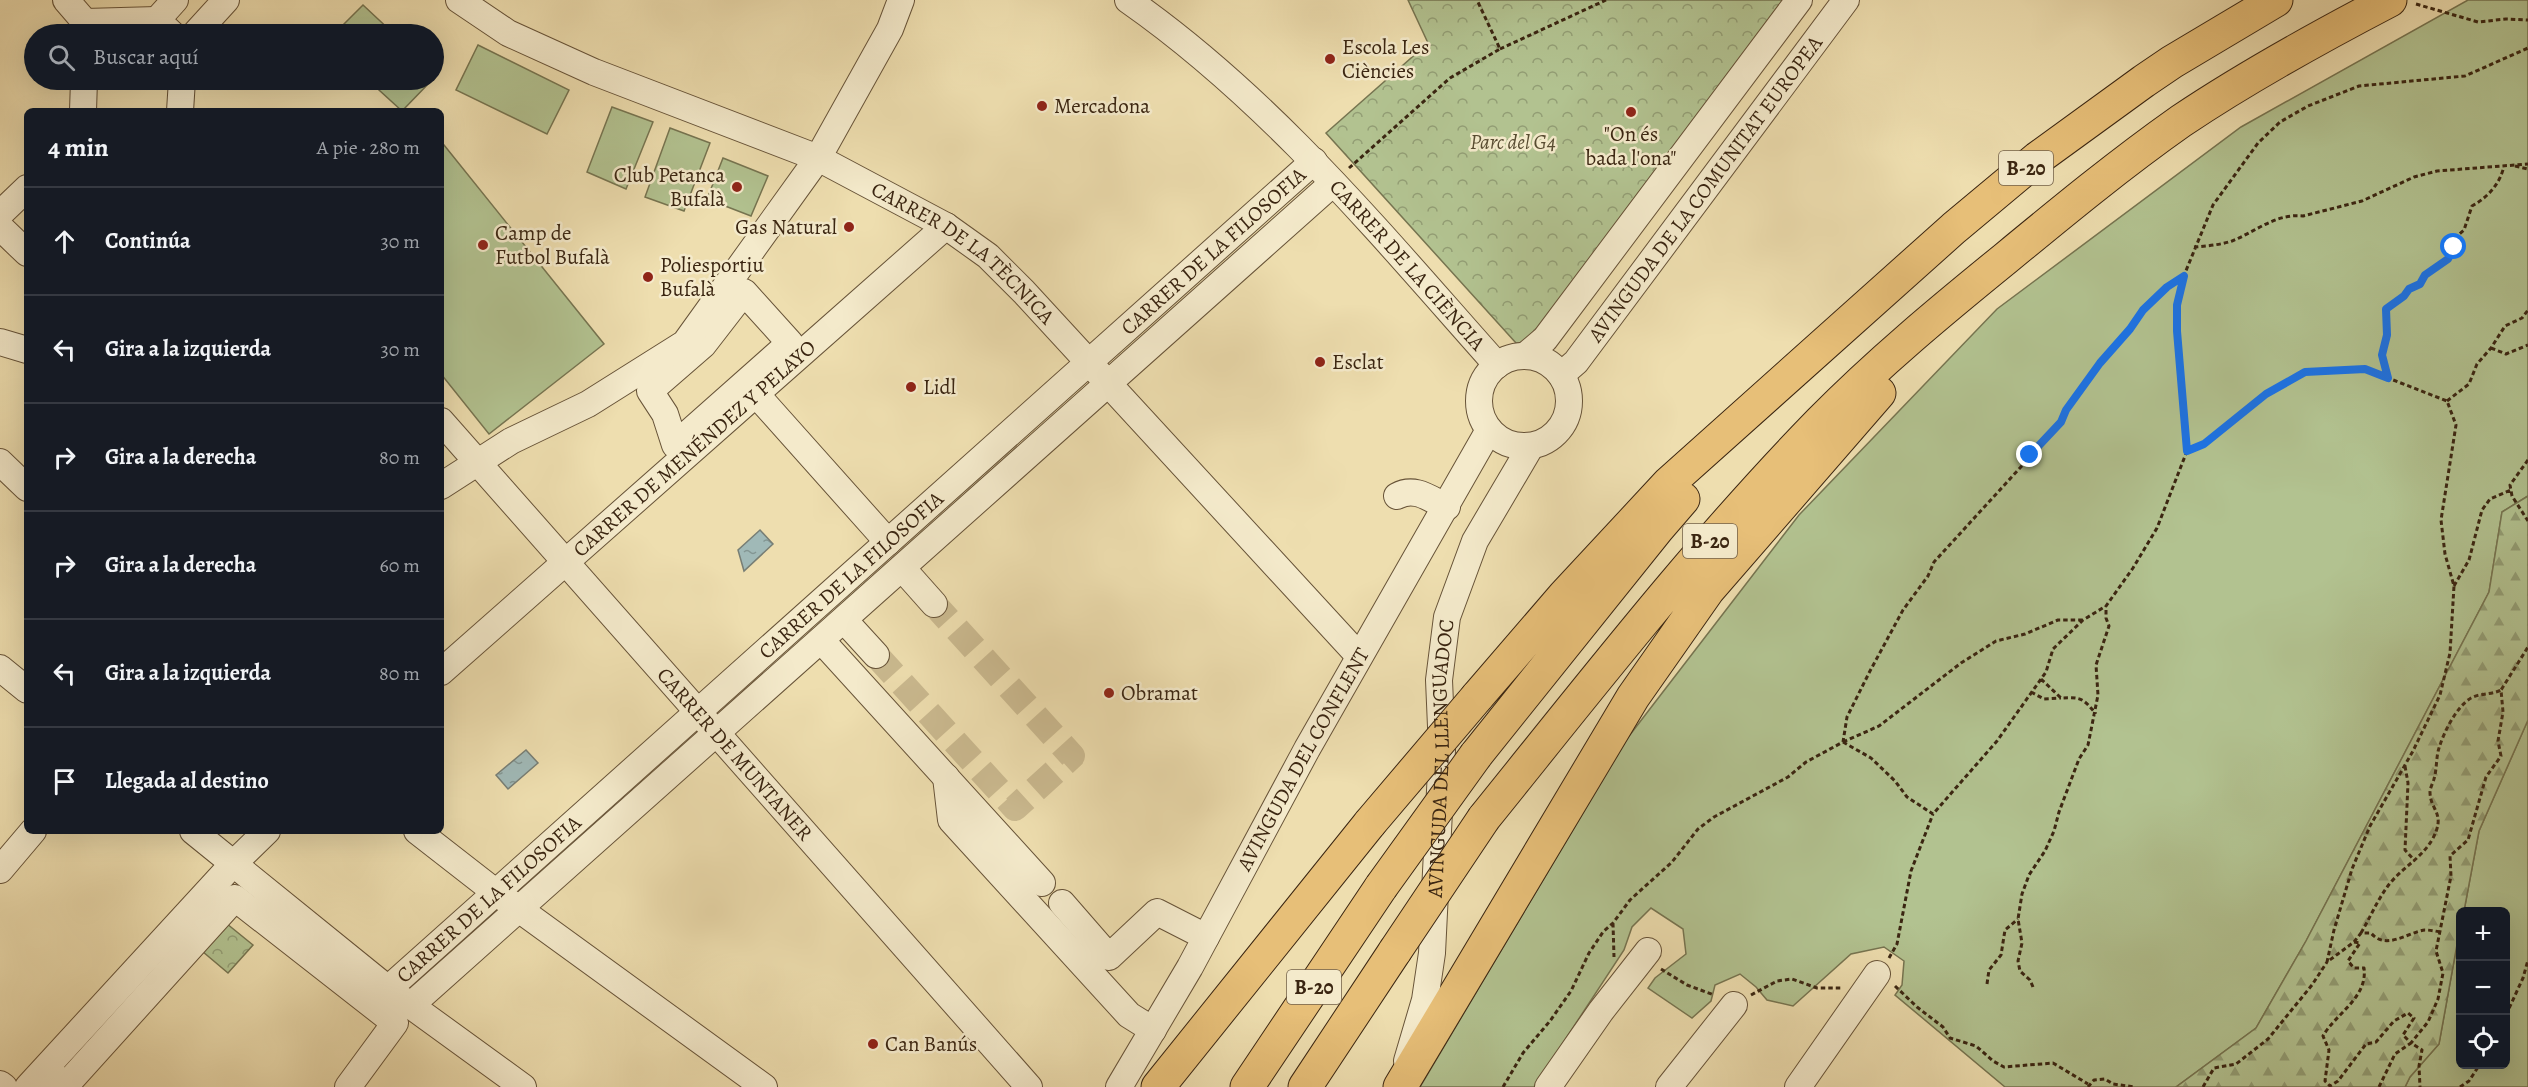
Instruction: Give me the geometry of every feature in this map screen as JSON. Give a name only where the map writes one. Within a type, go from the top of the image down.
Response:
[{"type":"highway","name":"B-20","points":[[1247,1087],[1381,887],[1476,755],[1658,528],[1800,368],[1954,228],[2038,158],[2172,62],[2276,0]]},
{"type":"highway","name":"B-20","points":[[1305,1087],[1484,818],[1689,564],[1821,421],[1966,290],[2129,158],[2234,87],[2390,0]]},
{"type":"highway","points":[[1400,1087],[1633,697],[1708,590],[1917,350],[1966,290]]},
{"type":"highway","points":[[1158,1087],[1370,823],[1564,596],[1669,483],[1800,368]]},
{"type":"street","points":[[66,0],[82,24]]},
{"type":"street","points":[[165,24],[175,0]]},
{"type":"street","points":[[204,24],[226,0]]},
{"type":"street","name":"CARRER DE LA TÈCNICA","points":[[459,0],[508,33],[594,72],[818,158],[946,226],[988,256],[1110,383],[1359,656]]},
{"type":"street","points":[[444,484],[511,441],[588,404],[685,343],[818,158],[890,29],[901,0]]},
{"type":"street","name":"CARRER DE LA CIÈNCIA","points":[[1128,0],[1226,76],[1314,161],[1497,365]]},
{"type":"street","name":"AVINGUDA DE LA COMUNITAT EUROPEA","points":[[1525,356],[1545,339],[1799,0]]},
{"type":"street","name":"AVINGUDA DE LA COMUNITAT EUROPEA","points":[[1561,375],[1576,362],[1846,0]]},
{"type":"street","points":[[83,108],[84,90]]},
{"type":"street","points":[[180,108],[181,90]]},
{"type":"street","name":"CARRER DE LA FILOSOFIA","points":[[388,989],[494,891],[1314,161]]},
{"type":"street","name":"CARRER DE LA FILOSOFIA","points":[[410,1006],[1333,183]]},
{"type":"street","points":[[0,214],[24,191]]},
{"type":"street","name":"CARRER DE MENÉNDEZ Y PELAYO","points":[[444,669],[946,226]]},
{"type":"street","points":[[0,227],[24,251]]},
{"type":"street","points":[[744,292],[790,343],[675,445],[665,414],[650,391],[703,345],[744,292]]},
{"type":"street","points":[[0,342],[24,349]]},
{"type":"street","points":[[1525,356],[1539,358],[1550,364],[1561,375],[1569,393],[1570,403],[1566,418],[1552,437],[1530,446],[1517,446],[1503,441],[1489,430],[1483,421],[1479,397],[1485,378],[1497,365],[1511,358],[1525,356]]},
{"type":"street","points":[[755,393],[888,542]]},
{"type":"street","name":"CARRER DE MUNTANER","points":[[444,424],[718,732],[1029,1087]]},
{"type":"street","name":"AVINGUDA DEL CONFLENT","points":[[1119,1087],[1206,937],[1359,656],[1447,507],[1489,430]]},
{"type":"street","name":"AVINGUDA DEL LLENGUADOC","points":[[1400,1087],[1425,1000],[1432,952],[1442,750],[1439,680],[1447,617],[1475,541],[1530,446]]},
{"type":"street","points":[[0,462],[24,485]]},
{"type":"street","points":[[1397,496],[1405,491],[1414,491],[1447,507]]},
{"type":"street","points":[[902,568],[934,604]]},
{"type":"street","points":[[844,620],[876,655]]},
{"type":"street","points":[[822,640],[1042,883]]},
{"type":"street","points":[[0,668],[24,688]]},
{"type":"street","points":[[946,777],[951,820],[1129,1015],[1153,1030]]},
{"type":"street","points":[[0,870],[30,834]]},
{"type":"street","points":[[196,834],[388,989],[523,1087]]},
{"type":"street","points":[[28,1087],[232,865],[264,834]]},
{"type":"street","points":[[421,834],[494,891],[764,1087]]},
{"type":"street","points":[[53,1087],[59,1079],[66,1084],[235,898],[395,1023],[348,1087]]},
{"type":"street","points":[[1062,903],[1109,957],[1157,912],[1206,937]]},
{"type":"street","points":[[1548,1087],[1601,1011],[1648,951]]},
{"type":"street","points":[[1798,1087],[1877,974]]},
{"type":"street","points":[[1669,1087],[1734,1005]]},
{"type":"street","points":[[0,1084],[4,1087]]},
{"type":"path","points":[[1477,0],[1500,49]]},
{"type":"path","points":[[1333,183],[1450,78],[1500,49],[1606,0]]},
{"type":"path","points":[[2407,0],[2426,9],[2478,22],[2506,19],[2528,20]]},
{"type":"path","points":[[1877,974],[1897,944],[1911,871],[1933,814],[1990,749],[2046,672],[2053,649],[2083,620],[2106,606],[2133,568],[2157,528],[2187,451],[2177,305],[2194,247],[2212,205],[2236,170],[2258,143],[2280,122],[2308,106],[2359,86],[2465,76],[2528,48]]},
{"type":"path","points":[[2194,247],[2231,241],[2278,219],[2293,215],[2302,216],[2362,201],[2414,177],[2437,171],[2528,164]]},
{"type":"path","points":[[2513,165],[2518,169],[2528,169]]},
{"type":"path","points":[[2388,378],[2382,355],[2387,335],[2386,309],[2404,296],[2409,289],[2420,284],[2425,275],[2448,259],[2456,237],[2464,230],[2472,206],[2486,199],[2501,179],[2504,166]]},
{"type":"path","points":[[1843,742],[1847,717],[1870,671],[1903,610],[1928,576],[1934,562],[2061,422],[2066,410],[2100,363],[2130,329],[2143,310],[2167,287],[2184,276]]},
{"type":"path","points":[[2447,401],[2469,384],[2477,364],[2505,326],[2522,318],[2528,310]]},
{"type":"path","points":[[2491,348],[2506,354],[2528,345]]},
{"type":"path","points":[[2187,451],[2204,444],[2266,394],[2305,372],[2365,369],[2447,401],[2456,425],[2441,520],[2445,554],[2454,586],[2450,653],[2440,695],[2370,826],[2352,869],[2327,962]]},
{"type":"path","points":[[2528,460],[2510,485],[2512,496],[2528,520]]},
{"type":"path","points":[[2454,586],[2469,560],[2482,510],[2490,499],[2511,490]]},
{"type":"path","points":[[2033,987],[2030,980],[2020,971],[2018,961],[2022,943],[2018,919],[2022,894],[2029,874],[2055,831],[2058,812],[2079,759],[2088,745],[2098,695],[2096,665],[2109,626],[2106,606]]},
{"type":"path","points":[[1503,1087],[1523,1053],[1571,991],[1589,954],[1603,932],[1613,923],[1629,900],[1667,868],[1698,829],[1750,795],[1788,777],[1806,762],[1878,726],[1961,663],[1996,641],[2025,634],[2058,620],[2083,620]]},
{"type":"path","points":[[2203,1087],[2214,1068],[2236,1064],[2268,1039],[2312,985],[2327,962],[2354,942],[2391,882],[2415,861],[2432,840],[2438,826],[2439,815],[2430,793],[2435,778],[2438,749],[2446,731],[2456,713],[2468,699],[2479,694],[2493,694],[2501,690],[2528,647]]},
{"type":"path","points":[[2040,679],[2061,698]]},
{"type":"path","points":[[2379,1087],[2395,1054],[2411,1043],[2428,1022],[2438,999],[2442,973],[2436,951],[2451,876],[2450,856],[2468,840],[2486,777],[2501,756],[2498,741],[2503,712],[2501,690]]},
{"type":"path","points":[[2031,692],[2044,699],[2077,697],[2096,714]]},
{"type":"path","points":[[1843,742],[1871,758],[1895,781],[1907,797],[1933,814]]},
{"type":"path","points":[[2405,764],[2408,783],[2405,850],[2415,861]]},
{"type":"path","points":[[1987,984],[1989,970],[2001,955],[2005,930],[2018,919]]},
{"type":"path","points":[[2361,933],[2372,933],[2375,937],[2390,942],[2426,930],[2440,932]]},
{"type":"path","points":[[2354,942],[2360,944],[2348,961],[2354,968],[2364,968],[2365,977],[2352,1003],[2329,1026],[2323,1036],[2329,1050],[2325,1081],[2330,1086],[2334,1085],[2366,1044],[2376,1042],[2394,1021],[2408,1013],[2414,1018],[2403,1035],[2422,1050],[2419,1066],[2420,1087]]},
{"type":"path","points":[[1648,951],[1662,970],[1679,981],[1734,1005],[1777,981],[1792,979],[1817,988],[1837,988],[1847,987],[1860,975],[1877,974],[1943,1027],[1950,1038],[1976,1046],[2004,1067],[2053,1063],[2088,1086],[2094,1080],[2105,1079],[2113,1084],[2135,1087]]},
{"type":"path","points":[[2510,1005],[2523,978],[2528,960]]},
{"type":"path","points":[[2460,1087],[2469,1081],[2477,1069]]},
{"type":"green space","name":"Parc del G4","points":[[1408,0],[1783,0],[1533,334],[1522,343],[1516,343],[1326,133],[1428,43]]},
{"type":"green space","points":[[2468,0],[2528,0],[2528,496],[2502,512],[2489,592],[2306,941],[2256,1028],[2176,1087],[2005,1087],[1895,995],[1902,985],[1904,961],[1884,947],[1851,954],[1793,1006],[1767,1000],[1740,974],[1715,985],[1711,1001],[1692,1018],[1648,988],[1655,978],[1686,954],[1683,929],[1651,908],[1632,927],[1624,950],[1534,1087],[1420,1087],[1626,740],[1799,515],[1997,309],[2241,127]]},
{"type":"green space","points":[[363,5],[383,24],[344,24]]},
{"type":"green space","points":[[478,45],[569,90],[547,134],[456,90]]},
{"type":"green space","points":[[379,90],[422,90],[405,108],[399,108]]},
{"type":"green space","points":[[612,107],[653,122],[626,189],[587,172]]},
{"type":"green space","points":[[670,128],[710,143],[684,211],[645,197]]},
{"type":"green space","name":"Camp de Futbol Bufalà","points":[[444,145],[604,344],[489,434],[444,378]]},
{"type":"green space","name":"Club Petanca Bufalà","points":[[723,158],[768,176],[751,216],[707,199]]},
{"type":"green space","points":[[2528,496],[2528,720],[2479,831],[2465,907],[2456,907],[2456,950],[2439,1044],[2410,1077],[2405,1087],[2176,1087],[2256,1028],[2306,941],[2489,592],[2502,512]]},
{"type":"green space","points":[[2528,720],[2528,1087],[2405,1087],[2410,1077],[2439,1044],[2456,950],[2456,1069],[2510,1069],[2510,907],[2465,907],[2479,831]]},
{"type":"green space","points":[[221,919],[253,945],[228,973],[196,946]]},
{"type":"water","points":[[760,530],[773,544],[744,571],[738,550]]},
{"type":"water","points":[[526,750],[538,763],[508,789],[496,775]]},
{"type":"tunnel","points":[[876,655],[1015,808],[1072,756],[934,604]]},
{"type":"place","name":"Escola Les Ciències","points":[[1330,59]]},
{"type":"place","name":"Mercadona","points":[[1042,106]]},
{"type":"place","name":"\"On és bada l'ona\"","points":[[1631,112]]},
{"type":"place","name":"Club Petanca Bufalà","points":[[737,187]]},
{"type":"place","name":"Gas Natural","points":[[849,227]]},
{"type":"place","name":"Camp de Futbol Bufalà","points":[[483,245]]},
{"type":"place","name":"Poliesportiu Bufalà","points":[[648,277]]},
{"type":"place","name":"Esclat","points":[[1320,362]]},
{"type":"place","name":"Lidl","points":[[911,387]]},
{"type":"place","name":"Obramat","points":[[1109,693]]},
{"type":"place","name":"Can Banús","points":[[873,1044]]},
{"type":"route","points":[[2030,455],[2061,422],[2066,410],[2100,363],[2130,329],[2143,310],[2167,287],[2184,276],[2177,305],[2177,331],[2187,451],[2204,444],[2266,394],[2305,372],[2365,369],[2388,378],[2382,355],[2387,335],[2386,309],[2404,296],[2409,289],[2420,284],[2425,275],[2448,259],[2454,247]]}]
